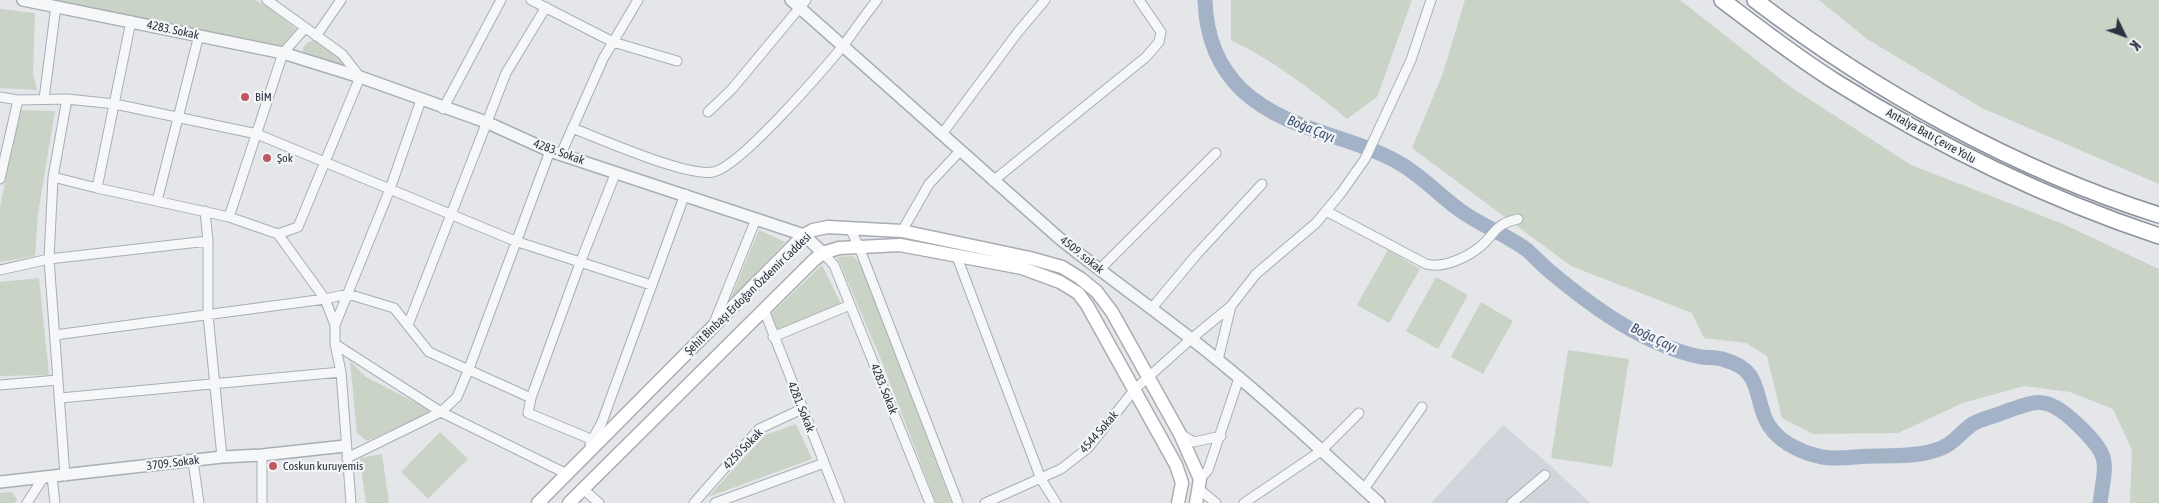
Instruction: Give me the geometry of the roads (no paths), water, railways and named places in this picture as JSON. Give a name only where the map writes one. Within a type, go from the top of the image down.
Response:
[{"type":"highway","name":"Antalya Batı Çevre Yolu","points":[[1722,0],[1835,81],[1922,132],[2049,195],[2159,236]]},
{"type":"highway","name":"Antalya Batı Çevre Yolu","points":[[1755,0],[1851,68],[1939,119],[2059,178],[2159,215]]},
{"type":"main road","name":"Şehit Binbaşı Erdoğan Özdemir Caddesi","points":[[538,503],[804,236],[813,230],[828,227],[902,231],[1030,258],[1062,267],[1097,292],[1112,312],[1180,434],[1200,484]]},
{"type":"main road","name":"Şehit Binbaşı Erdoğan Özdemir Caddesi","points":[[569,503],[823,253],[839,248],[900,245],[1022,268],[1060,282],[1078,293],[1087,305],[1176,464],[1182,483],[1178,503]]},
{"type":"main road","points":[[1196,503],[1200,484]]},
{"type":"street","name":"4283. Sokak","points":[[23,0],[283,53],[360,77],[443,109],[486,122],[555,152],[804,236],[834,265],[930,503]]},
{"type":"street","points":[[266,0],[278,2],[304,28],[342,54],[360,77],[298,227],[278,234]]},
{"type":"street","points":[[316,36],[341,0]]},
{"type":"street","points":[[443,109],[501,0]]},
{"type":"street","points":[[531,0],[613,42],[677,61]]},
{"type":"street","points":[[346,458],[442,412],[457,397],[515,241],[555,152],[572,128],[603,59],[638,0]]},
{"type":"street","points":[[572,128],[642,155],[692,171],[712,173],[720,170],[736,160],[756,141],[842,46],[877,0]]},
{"type":"street","points":[[942,134],[1018,32],[1045,0]]},
{"type":"street","points":[[993,181],[1130,70],[1159,42],[1161,32],[1138,0]]},
{"type":"street","points":[[1218,360],[1231,306],[1256,274],[1316,223],[1341,193],[1365,159],[1411,60],[1431,0]]},
{"type":"street","points":[[708,112],[732,89],[798,3]]},
{"type":"street","name":"4509. sokak","points":[[798,3],[842,46],[993,181],[1100,270],[1152,308],[1240,378],[1379,503]]},
{"type":"street","points":[[44,99],[56,6]]},
{"type":"street","points":[[408,325],[506,74],[546,7]]},
{"type":"street","points":[[97,188],[130,21]]},
{"type":"street","points":[[229,216],[283,53],[304,28]]},
{"type":"street","points":[[157,201],[199,35]]},
{"type":"street","points":[[0,97],[18,100],[66,99],[115,104],[257,134],[515,241],[651,285]]},
{"type":"street","points":[[65,476],[49,259],[53,177],[66,99]]},
{"type":"street","points":[[0,179],[18,100]]},
{"type":"street","points":[[335,325],[390,189],[421,100]]},
{"type":"street","points":[[902,231],[929,184],[960,151]]},
{"type":"street","points":[[1100,270],[1216,153]]},
{"type":"street","points":[[593,440],[528,413],[580,263],[616,172]]},
{"type":"street","points":[[53,177],[229,216],[278,234],[325,299],[335,325],[335,344],[340,372],[351,503]]},
{"type":"street","points":[[1152,308],[1197,254],[1262,184]]},
{"type":"street","points":[[584,457],[602,422],[684,194]]},
{"type":"street","points":[[205,211],[208,242],[208,315],[222,457]]},
{"type":"street","points":[[1326,212],[1431,266],[1451,263],[1480,247],[1497,227],[1504,222],[1518,219]]},
{"type":"street","points":[[711,330],[756,219]]},
{"type":"street","points":[[850,228],[958,503]]},
{"type":"street","points":[[0,270],[49,259],[208,242]]},
{"type":"street","points":[[957,257],[1040,479],[1056,503]]},
{"type":"street","points":[[55,335],[325,299],[348,294],[394,308],[429,352],[532,398]]},
{"type":"street","points":[[773,337],[850,305]]},
{"type":"street","name":"4544 Sokak","points":[[988,502],[1061,469],[1088,448],[1135,389],[1231,306]]},
{"type":"street","name":"4281. Sokak","points":[[764,310],[773,337],[840,503]]},
{"type":"street","points":[[335,344],[442,412],[566,474]]},
{"type":"street","points":[[60,398],[340,372]]},
{"type":"street","points":[[1216,503],[1200,484],[1208,470],[1221,436],[1240,378]]},
{"type":"street","points":[[0,385],[58,380]]},
{"type":"street","points":[[1364,489],[1422,408]]},
{"type":"street","name":"4250 Sokak","points":[[694,503],[759,429],[802,409]]},
{"type":"street","points":[[1244,503],[1321,450],[1359,414]]},
{"type":"street","points":[[1180,434],[1194,442],[1221,436]]},
{"type":"street","name":"3709. Sokak","points":[[0,482],[222,457],[262,455],[346,446]]},
{"type":"street","points":[[262,455],[262,503]]},
{"type":"street","points":[[194,461],[199,503]]},
{"type":"street","points":[[715,503],[824,463]]},
{"type":"street","points":[[1512,503],[1545,475]]},
{"type":"street","points":[[27,503],[48,477]]},
{"type":"street","points":[[48,477],[55,503]]},
{"type":"street","points":[[583,488],[599,503]]},
{"type":"waterway","name":"Boğa Çayı","points":[[1205,0],[1210,37],[1219,60],[1242,90],[1260,104],[1298,124],[1361,146],[1401,164],[1461,211],[1527,250],[1577,293],[1629,329],[1684,353],[1722,359],[1744,369],[1754,383],[1769,426],[1774,433],[1788,444],[1805,452],[1828,458],[1919,454],[1940,449],[1971,425],[1981,420],[2032,403],[2048,404],[2067,415],[2089,436],[2101,452],[2104,460],[2104,477],[2100,503]]},
{"type":"place","name":"BİM","points":[[245,97]]},
{"type":"place","name":"Şok","points":[[267,158]]},
{"type":"place","name":"Coskun kuruyemis","points":[[273,466]]}]
